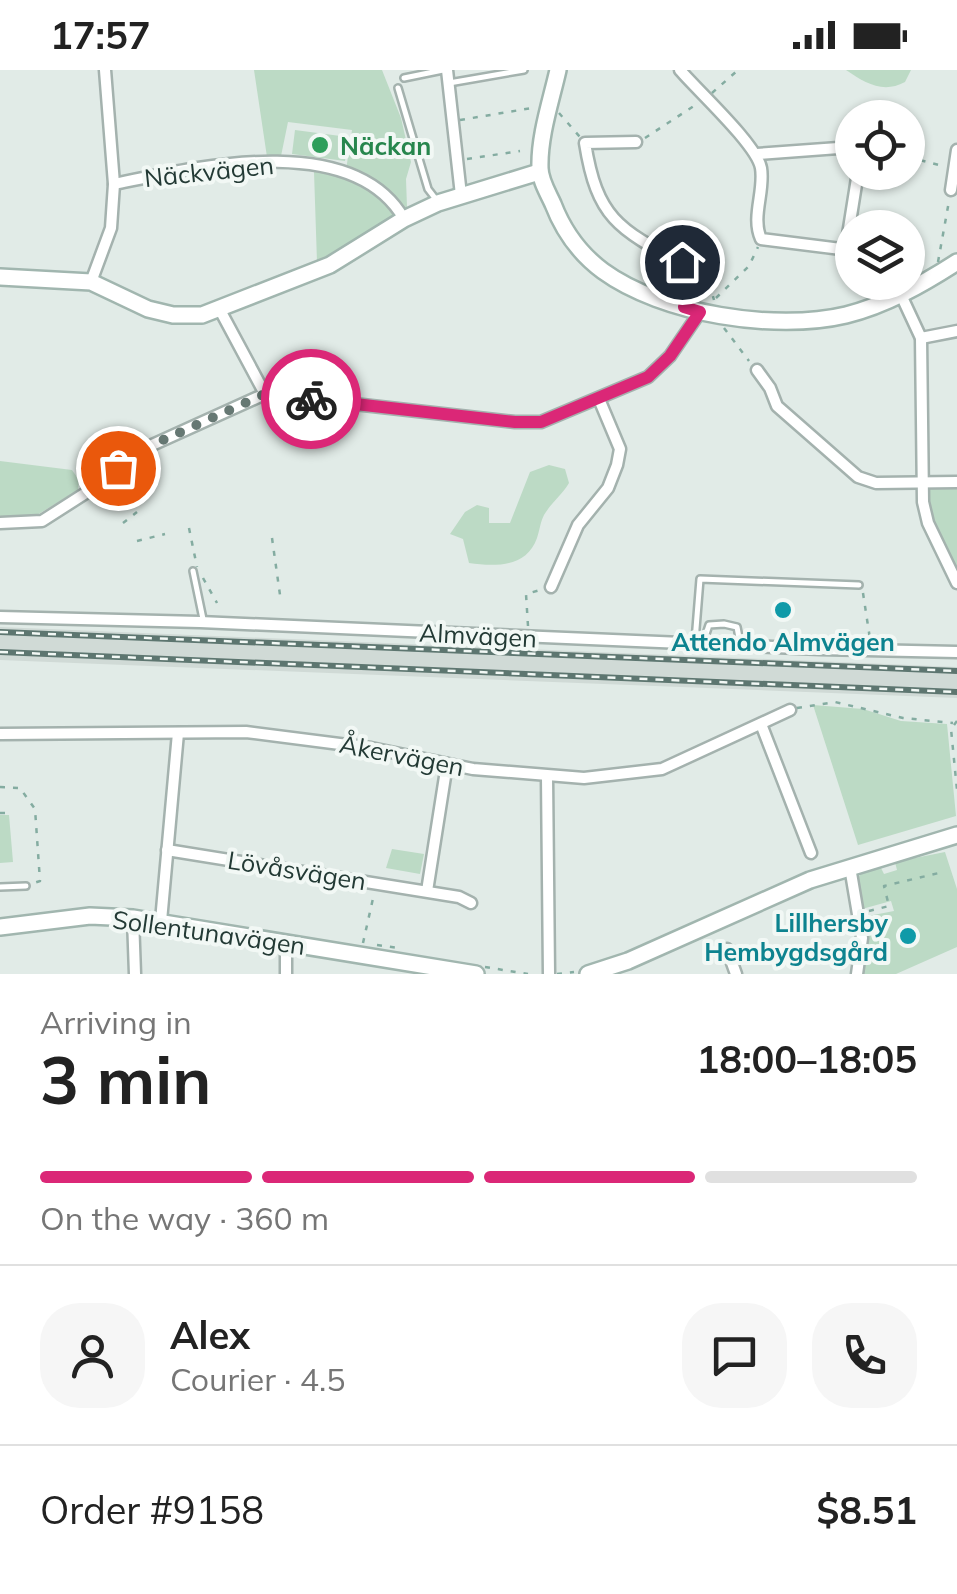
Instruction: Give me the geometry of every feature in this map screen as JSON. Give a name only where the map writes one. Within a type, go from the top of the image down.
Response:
[{"type":"street","points":[[91,282],[112,228],[114,184],[105,70]]},
{"type":"street","points":[[558,70],[539,172],[561,224],[578,248],[603,271],[633,287],[703,309],[791,322],[846,315],[887,300]]},
{"type":"street","points":[[680,70],[757,154],[762,179],[757,224],[761,239],[841,249],[847,241],[855,190]]},
{"type":"street","points":[[447,74],[460,195]]},
{"type":"street","points":[[640,140],[585,143],[600,202],[628,233],[682,262],[688,289],[703,309]]},
{"type":"street","points":[[757,154],[835,148]]},
{"type":"street","points":[[951,190],[957,150]]},
{"type":"street","name":"Näckvägen","points":[[114,184],[238,164],[282,162],[322,166],[368,181],[397,206],[404,218]]},
{"type":"street","points":[[0,276],[91,282],[161,313],[202,316],[330,265],[404,218],[438,203],[539,172]]},
{"type":"street","points":[[925,282],[957,262]]},
{"type":"street","points":[[903,300],[920,338],[922,483],[928,523],[957,583]]},
{"type":"street","points":[[0,523],[42,520],[92,489],[141,450],[265,394],[541,422],[599,399],[659,368],[703,309]]},
{"type":"street","points":[[220,310],[265,394]]},
{"type":"street","points":[[920,338],[957,331]]},
{"type":"street","points":[[756,370],[778,406],[858,478],[876,483],[957,482]]},
{"type":"street","points":[[552,587],[578,525],[608,488],[617,465],[620,449],[599,399]]},
{"type":"street","name":"Almvägen","points":[[0,617],[957,652]]},
{"type":"street","name":"Åkervägen","points":[[0,734],[246,732],[547,777],[630,775],[662,768],[790,710]]},
{"type":"street","points":[[761,724],[811,853]]},
{"type":"street","points":[[160,921],[178,733]]},
{"type":"street","points":[[427,891],[446,764]]},
{"type":"street","points":[[547,777],[549,974]]},
{"type":"street","points":[[588,974],[627,967],[810,880],[957,835]]},
{"type":"street","name":"Lövåsvägen","points":[[167,850],[460,896],[471,903]]},
{"type":"street","points":[[850,866],[862,938],[856,974]]},
{"type":"street","name":"Sollentunavägen","points":[[0,926],[90,916],[132,918],[476,974]]},
{"type":"street","points":[[132,918],[135,974]]},
{"type":"street","points":[[286,943],[286,974]]},
{"type":"street","points":[[727,949],[736,974]]},
{"type":"lane","points":[[404,78],[524,70]]},
{"type":"lane","points":[[398,88],[428,189],[438,203]]},
{"type":"lane","points":[[192,571],[204,622]]},
{"type":"lane","points":[[699,644],[700,579],[859,585]]},
{"type":"lane","points":[[699,644],[709,626],[724,624],[737,627],[740,646]]},
{"type":"lane","points":[[0,888],[26,886]]},
{"type":"path","points":[[640,140],[705,99],[738,70]]},
{"type":"path","points":[[454,122],[532,108]]},
{"type":"path","points":[[565,118],[585,143]]},
{"type":"path","points":[[458,160],[520,151]]},
{"type":"path","points":[[925,161],[954,168]]},
{"type":"path","points":[[935,276],[951,190]]},
{"type":"path","points":[[703,309],[748,266],[761,239]]},
{"type":"path","points":[[706,271],[703,309],[756,370]]},
{"type":"path","points":[[124,523],[137,512]]},
{"type":"path","points":[[189,528],[199,574],[217,603]]},
{"type":"path","points":[[137,541],[165,534]]},
{"type":"path","points":[[272,538],[281,602]]},
{"type":"path","points":[[529,637],[526,594],[552,587]]},
{"type":"path","points":[[865,595],[870,650]]},
{"type":"path","points":[[790,710],[816,702],[835,702],[904,718],[955,722],[957,790]]},
{"type":"path","points":[[0,786],[20,788],[35,809],[40,881],[26,886]]},
{"type":"path","points":[[0,814],[8,813]]},
{"type":"path","points":[[858,914],[890,906],[884,886],[939,873]]},
{"type":"path","points":[[363,943],[376,883]]},
{"type":"shaded area","points":[[0,627],[957,667],[957,698],[0,660]]},
{"type":"green space","name":"Näckan","points":[[254,70],[382,70],[401,118],[411,162],[406,179],[407,207],[337,257],[317,262],[314,172],[346,170],[352,130],[288,122],[281,156],[267,157]]},
{"type":"green space","points":[[846,70],[911,70],[905,82],[882,87]]},
{"type":"green space","name":"Näckan","points":[[295,130],[348,137],[345,161],[292,154]]},
{"type":"green space","points":[[0,461],[72,470],[79,480],[78,490],[37,515],[0,517]]},
{"type":"green space","points":[[549,465],[565,469],[569,483],[544,515],[532,548],[509,563],[469,563],[463,539],[450,534],[465,512],[477,505],[489,508],[489,523],[510,523],[530,472]]},
{"type":"green space","points":[[957,485],[957,574],[931,516],[928,487]]},
{"type":"green space","points":[[813,705],[863,709],[901,721],[947,724],[956,816],[858,845]]},
{"type":"green space","points":[[0,815],[9,815],[13,862],[0,863]]},
{"type":"green space","points":[[392,849],[424,854],[420,874],[386,868]]},
{"type":"green space","points":[[945,852],[957,889],[957,947],[896,974],[860,974],[863,917],[894,911],[891,901],[862,909],[857,879],[864,870],[880,866],[884,874],[897,870],[895,862]]},
{"type":"railway","points":[[0,632],[957,671]]},
{"type":"railway","points":[[0,652],[957,692]]},
{"type":"way so far","points":[[118,468],[141,450],[265,394],[311,399]]},
{"type":"place","name":"Näckan","points":[[320,145]]},
{"type":"place","name":"Attendo Almvägen","points":[[783,610]]},
{"type":"place","name":"Lillhersby Hembygdsgård","points":[[908,936]]},
{"type":"route","points":[[311,399],[541,422],[648,377],[670,356],[700,312],[684,307],[688,289],[682,262]]}]
